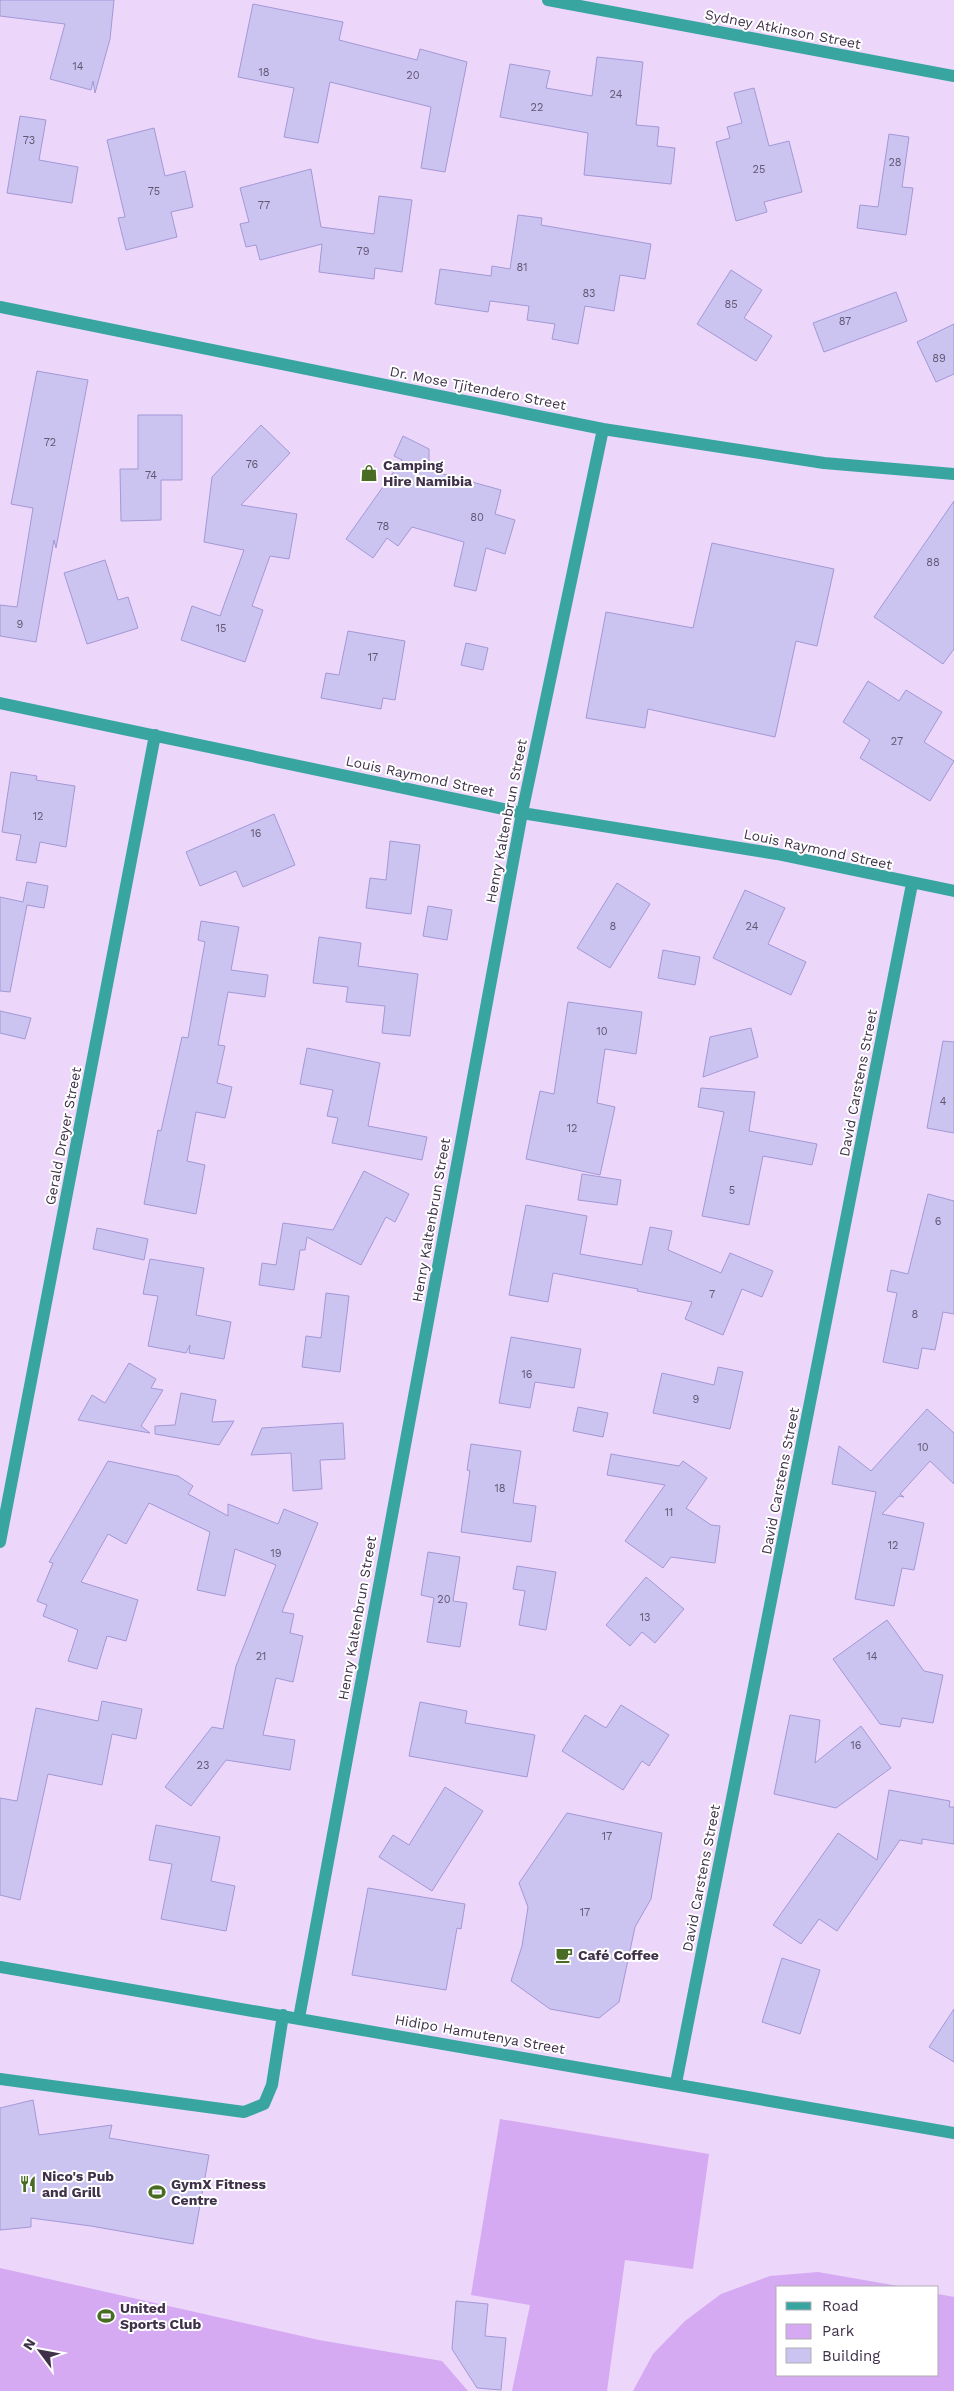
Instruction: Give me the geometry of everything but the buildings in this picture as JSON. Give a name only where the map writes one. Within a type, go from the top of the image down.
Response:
[{"type":"street","name":"Sydney Atkinson Street","points":[[548,0],[954,76]]},
{"type":"street","name":"Dr. Mose Tjitendero Street","points":[[0,306],[603,428],[824,463],[954,474]]},
{"type":"street","name":"Henry Kaltenbrun Street","points":[[299,2018],[522,813],[603,428]]},
{"type":"street","name":"Louis Raymond Street","points":[[0,703],[522,813],[777,854],[954,892]]},
{"type":"street","name":"Gerald Dreyer Street","points":[[0,1542],[155,735]]},
{"type":"street","name":"David Carstens Street","points":[[676,2083],[912,884]]},
{"type":"street","name":"Hidipo Hamutenya Street","points":[[0,1967],[676,2083],[954,2133]]},
{"type":"street","points":[[0,2079],[244,2112],[264,2104],[272,2085],[283,2015]]},
{"type":"green space","points":[[500,2119],[709,2154],[693,2269],[625,2260],[607,2391],[512,2391],[530,2305],[471,2295]]},
{"type":"green space","name":"United Sports Club","points":[[0,2268],[319,2340],[442,2361],[468,2391],[0,2391]]},
{"type":"green space","points":[[818,2272],[898,2286],[776,2286],[776,2376],[939,2376],[939,2294],[954,2297],[954,2391],[633,2391],[653,2354],[685,2321],[721,2294],[770,2276]]},
{"type":"place","name":"Camping Hire Namibia","points":[[369,473]]},
{"type":"place","name":"Café Coffee","points":[[564,1955]]},
{"type":"place","name":"Nico's Pub and Grill","points":[[28,2184]]},
{"type":"place","name":"GymX Fitness Centre","points":[[157,2192]]},
{"type":"place","name":"United Sports Club","points":[[106,2316]]}]
